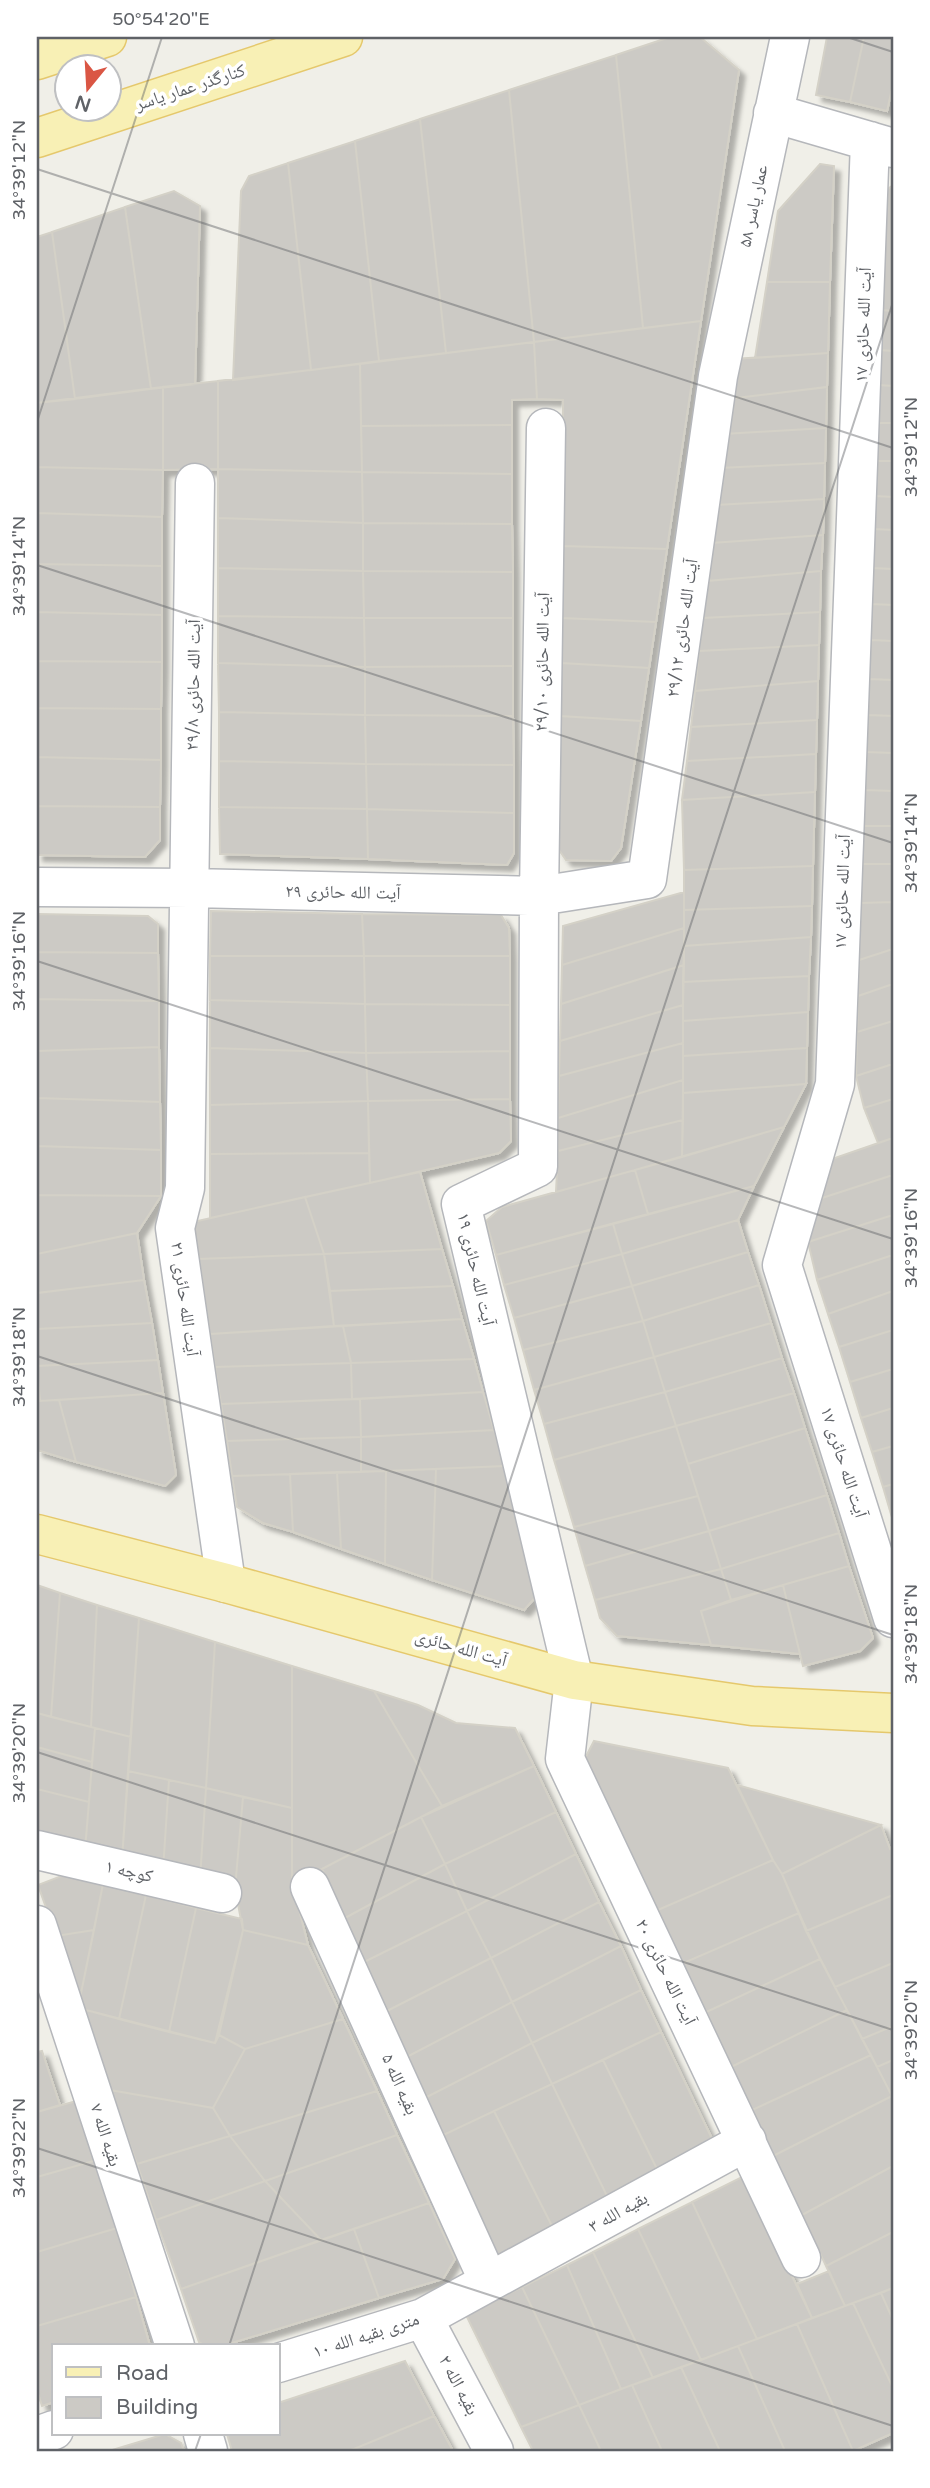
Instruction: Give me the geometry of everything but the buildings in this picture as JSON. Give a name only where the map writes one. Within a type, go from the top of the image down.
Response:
[{"type":"main road","points":[[37,60],[107,37]]},
{"type":"main road","name":"کنارگذر عمار یاسر","points":[[37,138],[257,50],[343,37]]},
{"type":"main road","name":"آیت الله حائری","points":[[37,1534],[226,1583],[574,1680],[752,1706],[893,1713]]},
{"type":"street","name":"عمار یاسر ۵۸","points":[[718,376],[790,37]]},
{"type":"street","points":[[773,113],[882,145]]},
{"type":"street","name":"آیت الله حائری ۱۷","points":[[882,145],[835,1084],[782,1265],[893,1618]]},
{"type":"street","name":"آیت الله حائری ۲۹/۱۲","points":[[647,880],[718,376]]},
{"type":"street","name":"آیت الله حائری ۲۹/۱۰","points":[[539,896],[546,428]]},
{"type":"street","name":"آیت الله حائری ۲۹/۸","points":[[191,888],[195,483]]},
{"type":"street","name":"آیت الله حائری ۲۹","points":[[37,887],[539,896],[647,880]]},
{"type":"street","name":"آیت الله حائری ۲۱","points":[[191,888],[185,1188],[175,1227],[226,1583]]},
{"type":"street","name":"آیت الله حائری ۱۹","points":[[539,896],[538,1167],[461,1204],[574,1680]]},
{"type":"street","name":"آیت الله حائری ۲۰","points":[[574,1680],[565,1759],[801,2258]]},
{"type":"street","name":"کوچه ۱","points":[[37,1850],[222,1893]]},
{"type":"street","name":"بقیه الله ۵","points":[[310,1887],[489,2282]]},
{"type":"street","name":"بقیه الله ۷","points":[[37,1925],[174,2344]]},
{"type":"street","name":"بقیه الله ۳","points":[[489,2282],[747,2141]]},
{"type":"street","name":"۱۰ متری بقیه الله","points":[[280,2362],[423,2318],[489,2282]]},
{"type":"street","name":"بقیه الله ۲","points":[[423,2318],[494,2451]]}]
